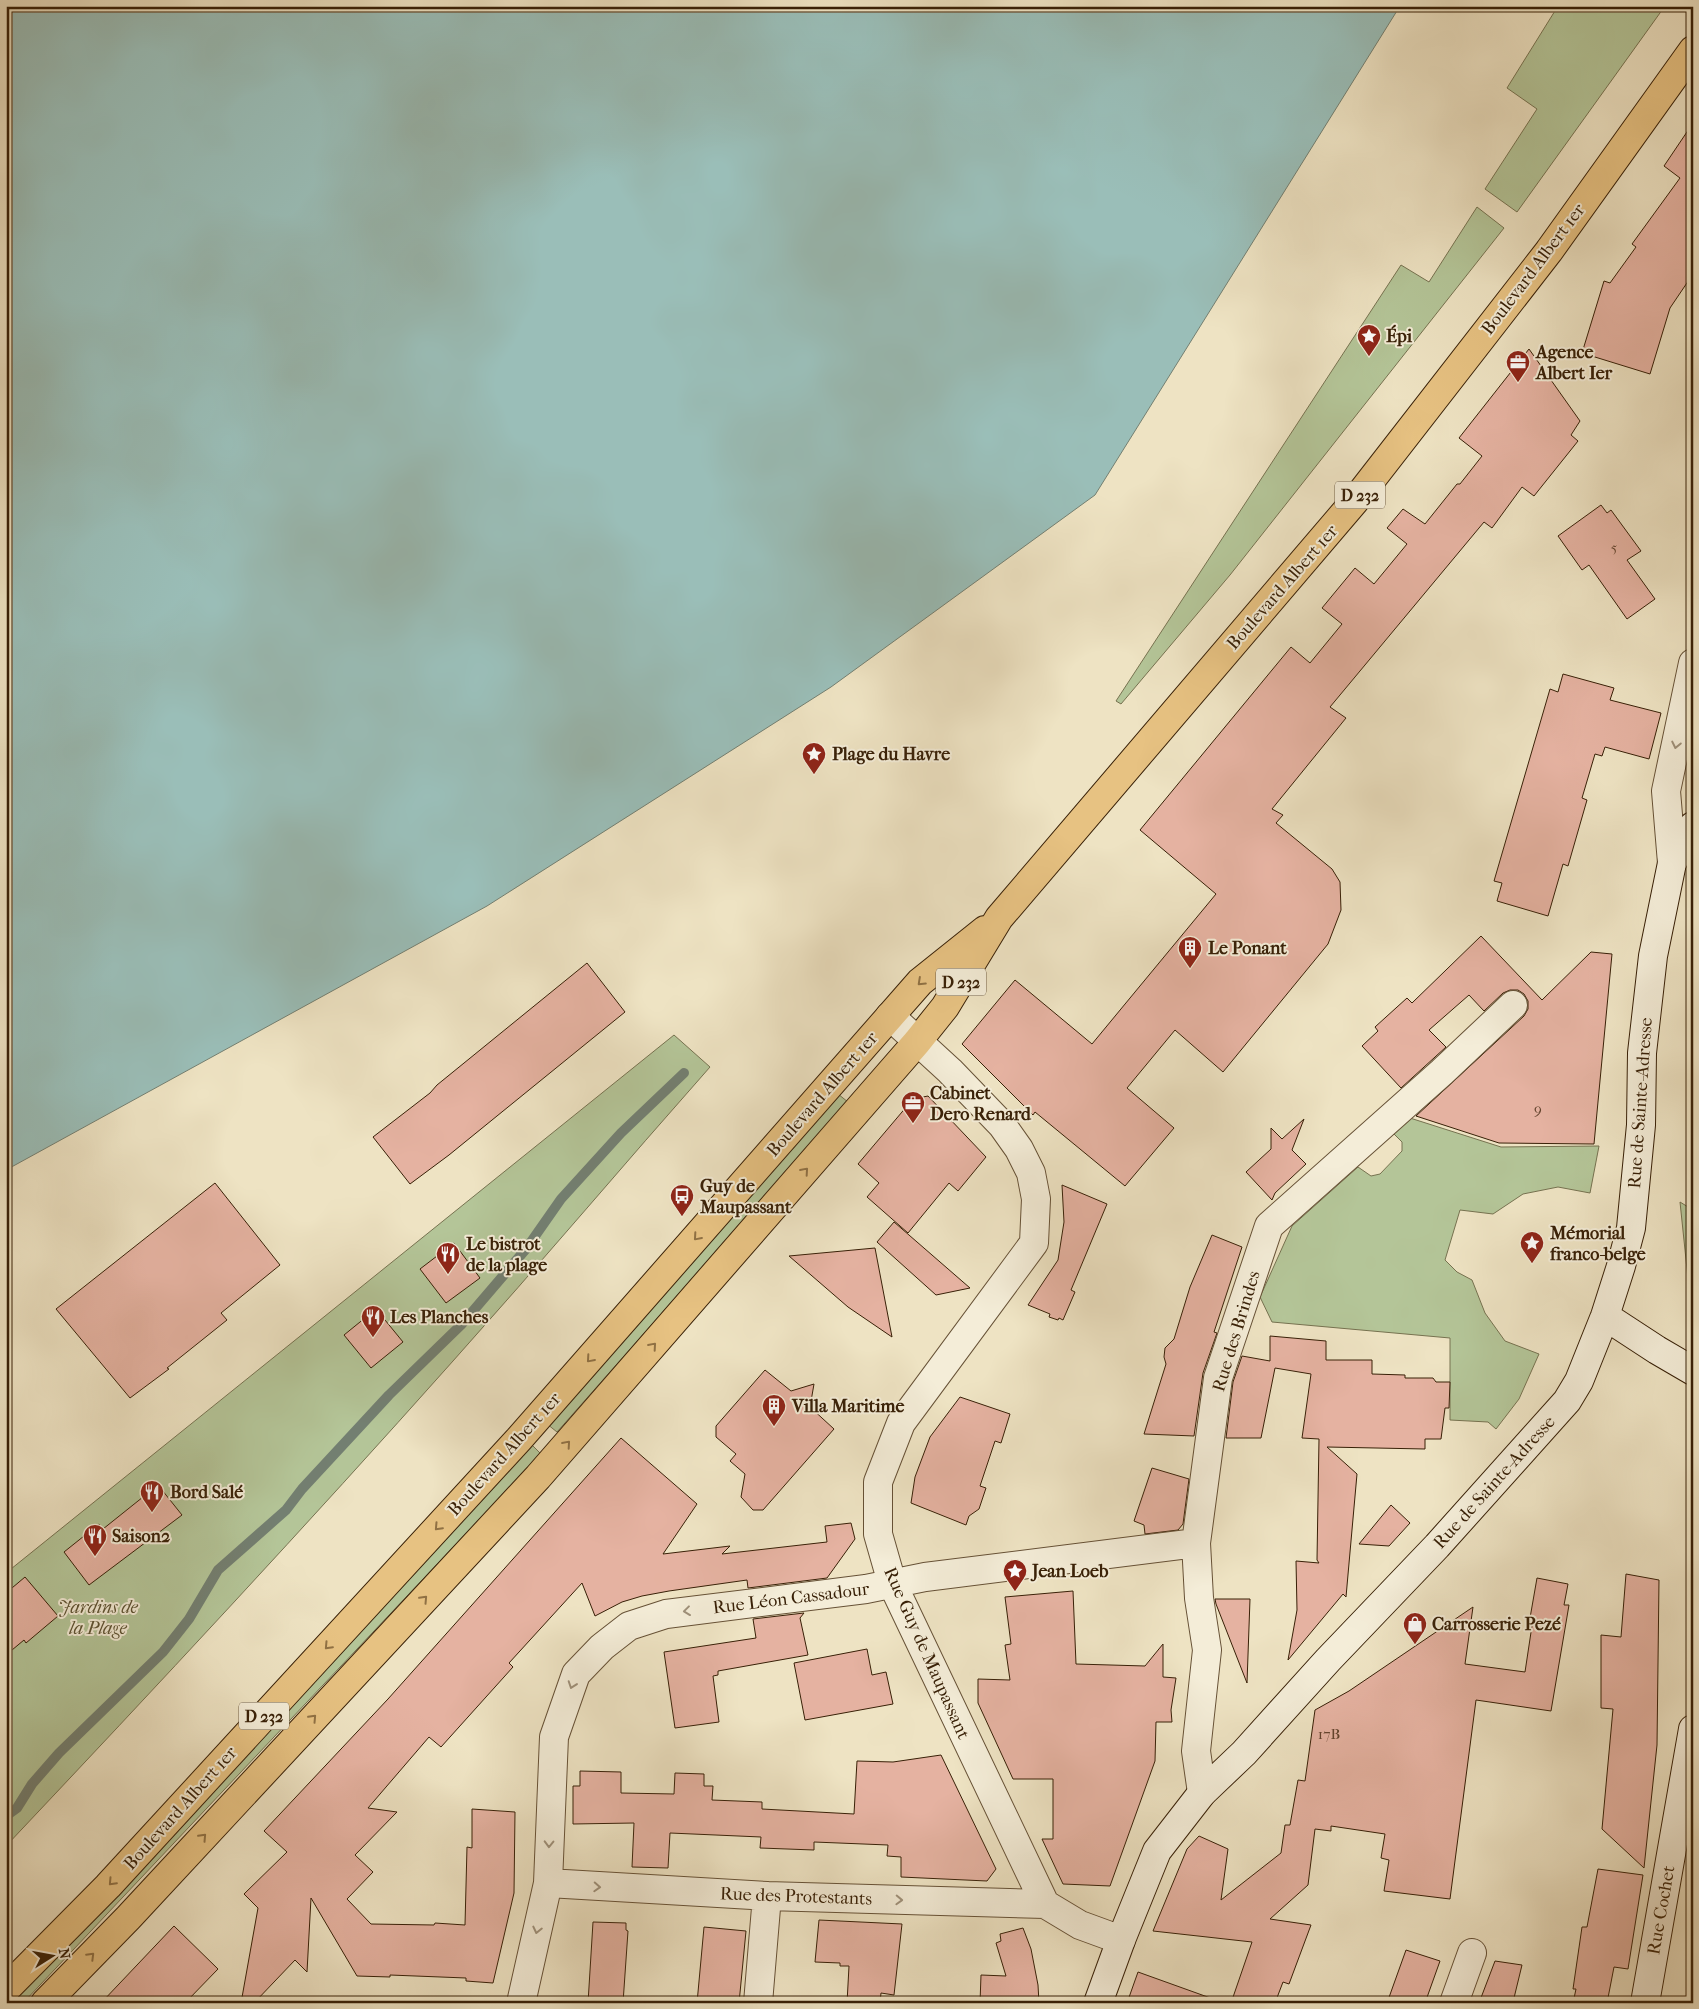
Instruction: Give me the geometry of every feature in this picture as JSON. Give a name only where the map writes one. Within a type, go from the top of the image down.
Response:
[{"type":"main road","name":"Boulevard Albert 1er","points":[[45,2003],[128,1918],[538,1477],[917,1042],[945,1007],[1000,918],[1354,502],[1549,251],[1693,50]]},
{"type":"main road","name":"Boulevard Albert 1er","points":[[6,1989],[108,1886],[519,1439],[920,982],[1000,918]]},
{"type":"street","points":[[1672,863],[1666,791],[1693,663]]},
{"type":"street","points":[[1672,863],[1693,826]]},
{"type":"street","name":"Rue de Sainte-Adresse","points":[[1098,2003],[1157,1851],[1202,1793],[1244,1753],[1335,1653],[1437,1546],[1567,1401],[1579,1381],[1605,1316],[1631,1228],[1641,1125],[1642,1053],[1650,974],[1672,863]]},
{"type":"street","name":"Rue des Brindes","points":[[1202,1793],[1196,1751],[1207,1650],[1199,1598],[1196,1543],[1218,1378],[1269,1226],[1442,1072],[1513,1005]]},
{"type":"street","name":"Rue Guy de Maupassant","points":[[890,1016],[950,1070],[1002,1125],[1019,1149],[1031,1173],[1036,1199],[1034,1242],[901,1423],[878,1482],[878,1534],[892,1583],[1045,1904]]},
{"type":"street","points":[[1605,1316],[1656,1350],[1693,1371]]},
{"type":"street","name":"Rue Léon Cassadour","points":[[520,2003],[548,1883],[554,1737],[576,1674],[602,1647],[629,1626],[666,1614],[866,1589],[925,1577],[1196,1543]]},
{"type":"street","name":"Rue Cochet","points":[[1645,2003],[1693,1729]]},
{"type":"street","name":"Rue des Protestants","points":[[548,1883],[768,1896],[1045,1904]]},
{"type":"street","points":[[758,2003],[768,1896]]},
{"type":"street","points":[[1045,1904],[1080,1925],[1121,1940]]},
{"type":"street","points":[[1454,2003],[1472,1953]]},
{"type":"green space","points":[[1558,6],[1665,6],[1517,212],[1485,189],[1537,109],[1507,88]]},
{"type":"green space","points":[[1477,207],[1504,228],[1230,575],[1121,704],[1116,701],[1401,265],[1429,282]]},
{"type":"green space","name":"Jardins de la Plage","points":[[674,1035],[710,1067],[518,1288],[398,1422],[231,1605],[6,1846],[6,1573]]},
{"type":"green space","points":[[838,1094],[848,1102],[557,1432],[547,1424]]},
{"type":"green space","points":[[1410,1118],[1501,1147],[1599,1146],[1590,1193],[1558,1187],[1523,1194],[1493,1214],[1460,1210],[1445,1260],[1457,1272],[1472,1280],[1485,1313],[1505,1341],[1539,1354],[1519,1399],[1496,1429],[1488,1422],[1450,1420],[1450,1338],[1272,1322],[1260,1297],[1292,1226],[1358,1167],[1371,1176],[1380,1174],[1402,1151],[1402,1142],[1394,1134]]},
{"type":"green space","points":[[1680,1202],[1693,1210],[1693,1300],[1690,1298]]},
{"type":"green space","points":[[530,1443],[541,1454],[23,2003],[6,2003],[6,2000]]},
{"type":"water","points":[[6,6],[1400,6],[1095,495],[831,687],[487,906],[6,1170]]},
{"type":"building","points":[[1693,123],[1693,274],[1670,308],[1650,374],[1582,353],[1604,281],[1610,283],[1636,247],[1632,244],[1680,178],[1664,166]]},
{"type":"building","points":[[1529,349],[1580,421],[1571,435],[1578,441],[1534,496],[1522,487],[1492,528],[1484,522],[1330,707],[1346,718],[1272,809],[1283,815],[1276,823],[1332,869],[1340,882],[1341,910],[1328,944],[1223,1072],[1175,1030],[1127,1088],[1174,1128],[1125,1186],[1035,1112],[1033,1115],[962,1044],[1015,980],[1092,1044],[1216,894],[1140,830],[1291,647],[1310,663],[1342,624],[1322,608],[1355,568],[1374,584],[1407,544],[1387,528],[1403,509],[1425,524],[1457,484],[1460,484],[1482,456],[1459,438]]},
{"type":"building","points":[[1601,505],[1607,513],[1611,510],[1641,551],[1627,560],[1655,599],[1627,619],[1589,565],[1582,570],[1558,536]]},
{"type":"building","points":[[1563,674],[1614,688],[1610,700],[1661,713],[1649,759],[1605,747],[1602,756],[1595,754],[1582,798],[1587,800],[1568,866],[1563,864],[1548,916],[1497,901],[1502,883],[1494,881],[1550,689],[1558,692]]},
{"type":"building","points":[[1481,936],[1542,1000],[1591,952],[1612,954],[1594,1144],[1499,1143],[1416,1116],[1524,1016],[1528,1009],[1528,1001],[1524,994],[1518,990],[1510,990],[1503,993],[1484,1011],[1469,995],[1429,1030],[1446,1047],[1401,1088],[1362,1046],[1378,1031],[1375,1027],[1407,998],[1412,1003]]},
{"type":"building","points":[[587,963],[625,1012],[449,1155],[410,1184],[373,1137],[430,1093],[437,1085]]},
{"type":"building","points":[[928,1096],[986,1157],[958,1191],[949,1183],[908,1233],[867,1197],[879,1183],[858,1164],[913,1099]]},
{"type":"building","points":[[1304,1119],[1292,1150],[1306,1164],[1275,1193],[1272,1200],[1246,1172],[1271,1149],[1271,1128],[1282,1139]]},
{"type":"building","points":[[215,1183],[280,1265],[221,1313],[227,1320],[167,1368],[169,1369],[130,1398],[56,1309]]},
{"type":"building","points":[[1062,1185],[1107,1204],[1071,1290],[1075,1292],[1063,1320],[1059,1318],[1058,1320],[1049,1317],[1050,1314],[1028,1305],[1058,1260],[1064,1222]]},
{"type":"building","points":[[894,1222],[970,1288],[936,1295],[877,1242]]},
{"type":"building","points":[[1212,1235],[1242,1247],[1214,1332],[1217,1333],[1203,1373],[1194,1436],[1144,1434],[1166,1364],[1164,1357],[1165,1348],[1174,1339],[1190,1287]]},
{"type":"building","points":[[454,1243],[480,1278],[446,1303],[420,1269]]},
{"type":"building","points":[[875,1248],[892,1337],[848,1307],[789,1256]]},
{"type":"building","points":[[376,1309],[403,1342],[371,1368],[344,1335]]},
{"type":"building","points":[[1270,1336],[1326,1341],[1326,1360],[1372,1360],[1372,1374],[1405,1375],[1405,1378],[1433,1378],[1436,1382],[1450,1382],[1449,1408],[1445,1408],[1441,1439],[1425,1439],[1425,1449],[1327,1447],[1357,1474],[1346,1597],[1343,1594],[1288,1660],[1297,1610],[1296,1561],[1319,1563],[1317,1560],[1319,1439],[1302,1438],[1311,1374],[1275,1368],[1261,1438],[1226,1438],[1233,1382],[1242,1356],[1270,1361]]},
{"type":"building","name":"Villa Maritime","points":[[765,1370],[791,1391],[814,1384],[810,1407],[834,1429],[763,1510],[753,1510],[741,1497],[745,1474],[730,1461],[736,1454],[716,1437],[716,1426]]},
{"type":"building","points":[[960,1397],[1010,1414],[1001,1443],[995,1441],[980,1486],[986,1488],[979,1509],[969,1516],[966,1525],[911,1503],[915,1477],[930,1437]]},
{"type":"building","points":[[621,1438],[697,1504],[663,1554],[730,1546],[722,1554],[827,1542],[825,1526],[851,1523],[855,1539],[827,1578],[748,1588],[747,1580],[669,1591],[622,1602],[595,1616],[582,1583],[509,1663],[513,1667],[441,1747],[429,1737],[368,1808],[397,1812],[355,1855],[373,1872],[347,1899],[371,1924],[434,1925],[435,1923],[465,1925],[467,1847],[472,1848],[472,1809],[515,1812],[514,1893],[493,1983],[466,1981],[466,1978],[390,1975],[390,1977],[357,1976],[311,1898],[307,1972],[295,1960],[254,2003],[241,2003],[258,1908],[244,1894],[287,1852],[264,1831],[388,1699]]},
{"type":"building","points":[[1152,1468],[1189,1479],[1183,1524],[1178,1530],[1145,1534],[1144,1525],[1134,1521]]},
{"type":"building","points":[[158,1485],[182,1515],[89,1585],[64,1552],[99,1524],[103,1529]]},
{"type":"building","points":[[1391,1505],[1410,1523],[1389,1546],[1359,1544]]},
{"type":"building","points":[[1626,1574],[1659,1580],[1657,1745],[1644,1868],[1602,1829],[1613,1709],[1601,1708],[1601,1635],[1621,1637]]},
{"type":"building","points":[[25,1577],[58,1616],[26,1643],[24,1640],[6,1655],[6,1593]]},
{"type":"building","points":[[1537,1578],[1568,1584],[1564,1605],[1569,1605],[1551,1711],[1476,1700],[1450,1899],[1384,1891],[1389,1860],[1381,1858],[1385,1834],[1331,1826],[1331,1831],[1315,1829],[1308,1885],[1270,1919],[1311,1925],[1289,1984],[1283,1982],[1275,2003],[1231,2003],[1252,1942],[1153,1931],[1187,1849],[1199,1836],[1228,1849],[1221,1900],[1281,1853],[1285,1825],[1290,1825],[1298,1780],[1305,1781],[1315,1710],[1349,1691],[1473,1607],[1465,1664],[1525,1672],[1533,1619],[1530,1618]]},
{"type":"building","points":[[1073,1591],[1076,1664],[1145,1666],[1163,1644],[1163,1677],[1176,1678],[1171,1710],[1172,1722],[1156,1722],[1155,1761],[1110,1886],[1063,1884],[1042,1839],[1053,1839],[1053,1779],[1013,1779],[978,1703],[978,1679],[1010,1680],[1005,1645],[1011,1644],[1005,1597]]},
{"type":"building","points":[[1215,1599],[1250,1599],[1247,1683],[1216,1604]]},
{"type":"building","points":[[804,1613],[800,1618],[808,1655],[718,1671],[718,1675],[713,1676],[719,1722],[675,1728],[664,1652],[756,1638],[753,1619]]},
{"type":"building","points":[[867,1649],[872,1675],[886,1672],[893,1704],[805,1720],[794,1663]]},
{"type":"building","points":[[941,1755],[996,1869],[987,1881],[901,1877],[901,1857],[887,1856],[888,1845],[814,1842],[814,1850],[760,1848],[761,1837],[670,1833],[668,1868],[632,1867],[634,1823],[573,1824],[573,1786],[580,1786],[580,1771],[621,1772],[621,1793],[674,1794],[675,1773],[704,1774],[704,1786],[713,1786],[712,1800],[762,1802],[762,1809],[854,1814],[857,1761],[893,1762]]},
{"type":"building","points":[[1598,1869],[1643,1875],[1628,1969],[1614,1967],[1607,2003],[1573,2003],[1576,1989],[1573,1989],[1582,1927],[1587,1927]]},
{"type":"building","points":[[819,1920],[902,1924],[894,1995],[881,1993],[880,2003],[847,2003],[849,1966],[840,1966],[840,1963],[815,1962]]},
{"type":"building","points":[[593,1922],[626,1923],[626,1930],[628,1931],[623,2003],[588,2003]]},
{"type":"building","points":[[174,1926],[218,1969],[185,2003],[101,2003]]},
{"type":"building","points":[[704,1927],[746,1931],[739,2003],[697,2003]]},
{"type":"building","points":[[1023,1928],[1031,1949],[1038,1985],[1039,2003],[980,2003],[981,1975],[1006,1976],[996,1943],[1001,1941],[1000,1934]]},
{"type":"building","points":[[1406,1950],[1440,1961],[1425,2003],[1387,2003]]},
{"type":"building","points":[[1495,1961],[1522,1965],[1514,1998],[1512,1998],[1510,2003],[1479,2003]]},
{"type":"building","points":[[1138,1972],[1216,2000],[1215,2003],[1127,2003]]},
{"type":"waterway","points":[[6,1816],[17,1808],[32,1784],[59,1753],[163,1652],[189,1619],[218,1570],[286,1510],[302,1489],[389,1395],[461,1325],[526,1249],[561,1199],[621,1133],[684,1073]]},
{"type":"place","name":"Épi","points":[[1369,357]]},
{"type":"place","name":"Agence Albert Ier","points":[[1518,383]]},
{"type":"place","name":"Plage du Havre","points":[[814,775]]},
{"type":"place","name":"Le Ponant","points":[[1190,969]]},
{"type":"place","name":"Cabinet Dero Renard","points":[[913,1124]]},
{"type":"place","name":"Guy de Maupassant","points":[[682,1217]]},
{"type":"place","name":"Mémorial franco-belge","points":[[1532,1264]]},
{"type":"place","name":"Le bistrot de la plage","points":[[448,1275]]},
{"type":"place","name":"Les Planches","points":[[373,1338]]},
{"type":"place","name":"Villa Maritime","points":[[774,1427]]},
{"type":"place","name":"Bord Salé","points":[[152,1513]]},
{"type":"place","name":"Saison2","points":[[95,1557]]},
{"type":"place","name":"Jean Loeb","points":[[1015,1592]]},
{"type":"place","name":"Carrosserie Pezé","points":[[1415,1645]]}]
